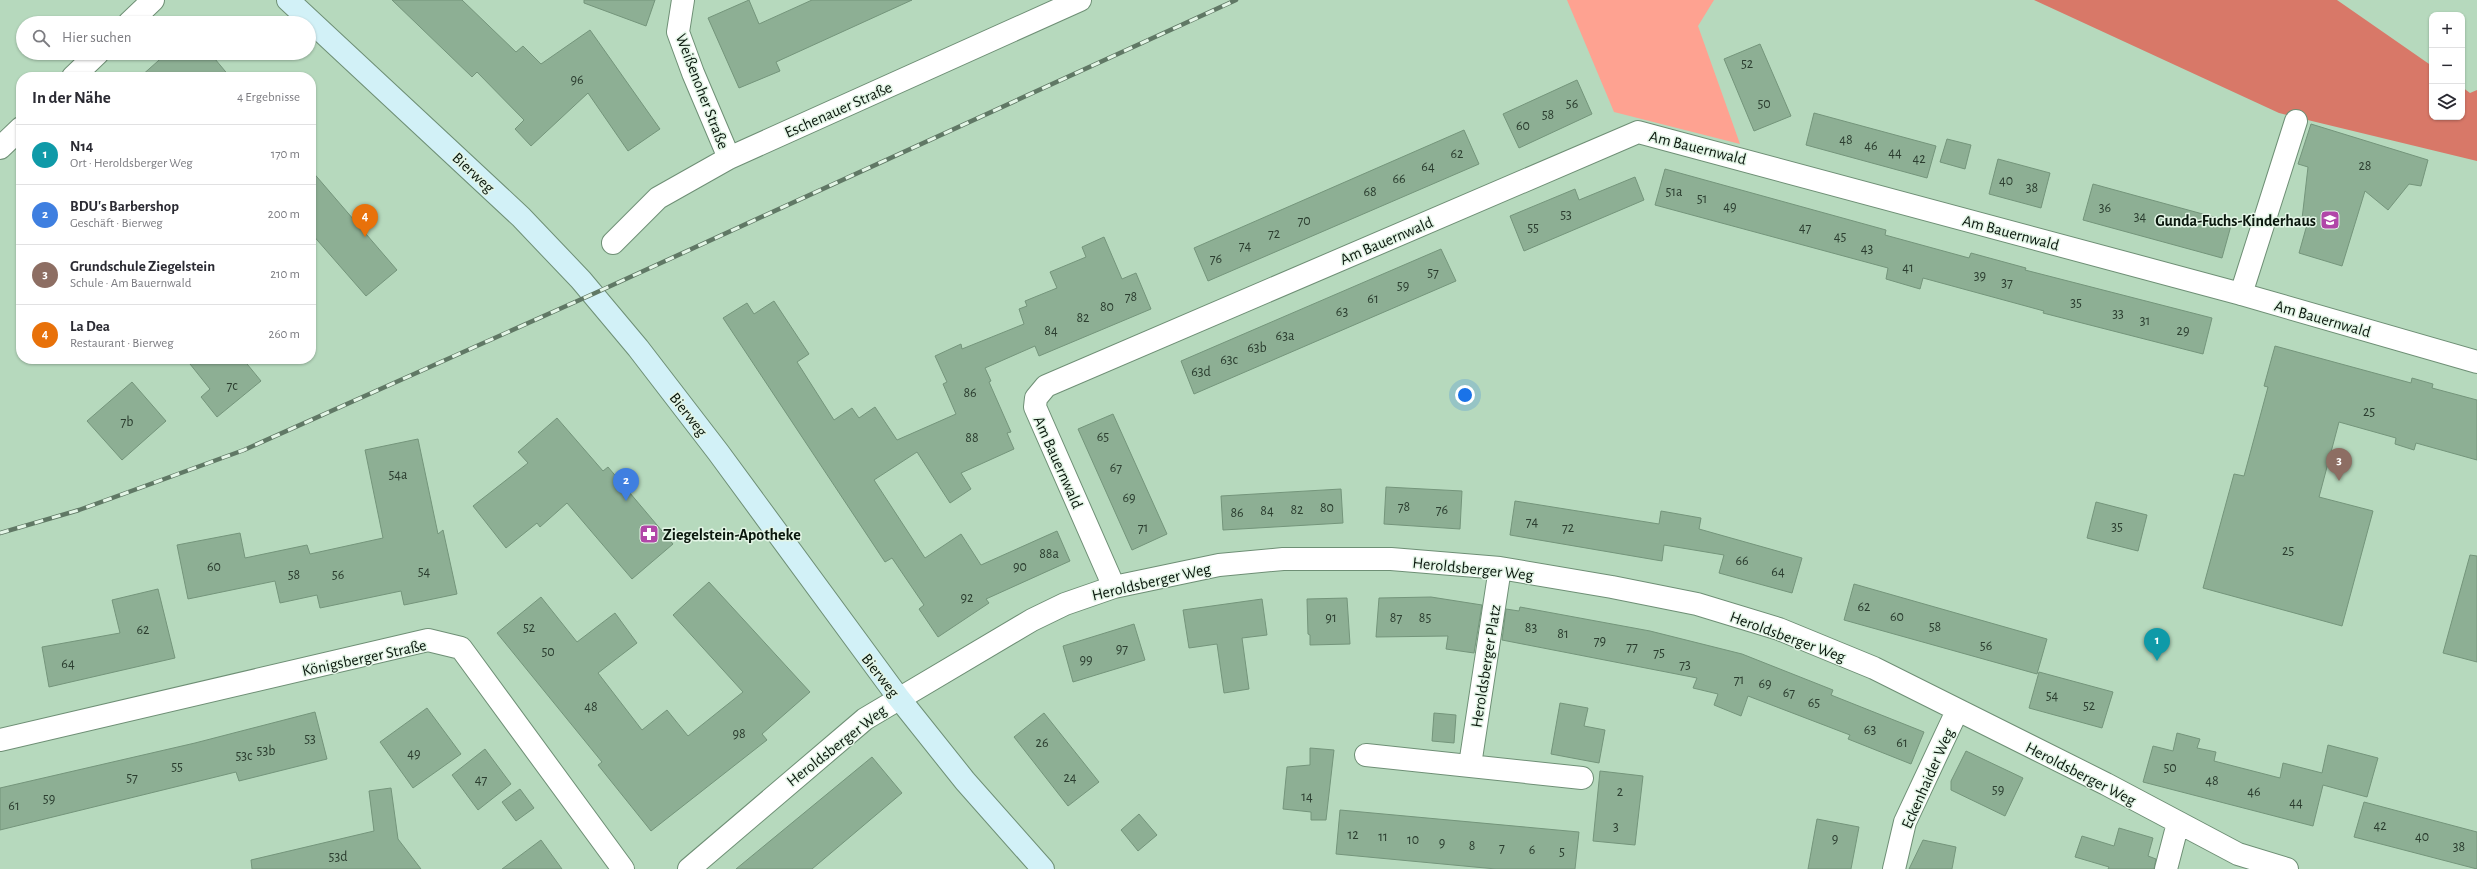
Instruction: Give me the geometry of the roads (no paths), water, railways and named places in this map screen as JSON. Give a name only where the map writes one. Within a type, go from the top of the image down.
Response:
[{"type":"main road","name":"Bierweg","points":[[288,0],[305,16]]},
{"type":"main road","name":"Bierweg","points":[[316,26],[521,216],[581,280],[638,348],[713,446],[898,697],[965,781],[1043,869]]},
{"type":"street","points":[[136,16],[152,0]]},
{"type":"street","name":"Weißenoher Straße","points":[[683,0],[678,32],[693,74],[729,158]]},
{"type":"street","name":"Eschenauer Straße","points":[[613,243],[658,198],[729,158],[1080,0]]},
{"type":"street","points":[[78,72],[91,60]]},
{"type":"street","points":[[2241,294],[2296,121]]},
{"type":"street","name":"Am Bauernwald","points":[[1114,587],[1035,407],[1036,398],[1046,386],[1638,132],[2241,294],[2477,362]]},
{"type":"street","points":[[0,148],[16,133]]},
{"type":"street","name":"Heroldsberger Weg","points":[[689,869],[836,741],[898,697],[1032,620],[1065,604],[1114,587],[1219,565],[1283,559],[1390,559],[1500,568],[1697,604],[1779,629],[1874,668],[1957,711],[2106,784],[2238,854],[2287,869]]},
{"type":"street","name":"Heroldsberger Platz","points":[[1470,765],[1500,568]]},
{"type":"street","name":"Königsberger Straße","points":[[0,740],[428,640],[461,648],[623,869]]},
{"type":"street","name":"Eckenhaider Weg","points":[[1894,869],[1905,822],[1957,711]]},
{"type":"street","points":[[1366,755],[1582,778]]},
{"type":"street","points":[[2166,869],[2178,823]]},
{"type":"railway","points":[[0,533],[79,510],[244,450],[593,294],[1236,0]]},
{"type":"place","name":"Gunda-Fuchs-Kinderhaus","points":[[2330,220]]},
{"type":"place","name":"La Dea","points":[[365,237]]},
{"type":"place","name":"Grundschule Ziegelstein","points":[[2339,481]]},
{"type":"place","name":"BDU's Barbershop","points":[[626,501]]},
{"type":"place","name":"Ziegelstein-Apotheke","points":[[649,534]]},
{"type":"place","name":"N14","points":[[2157,661]]}]
